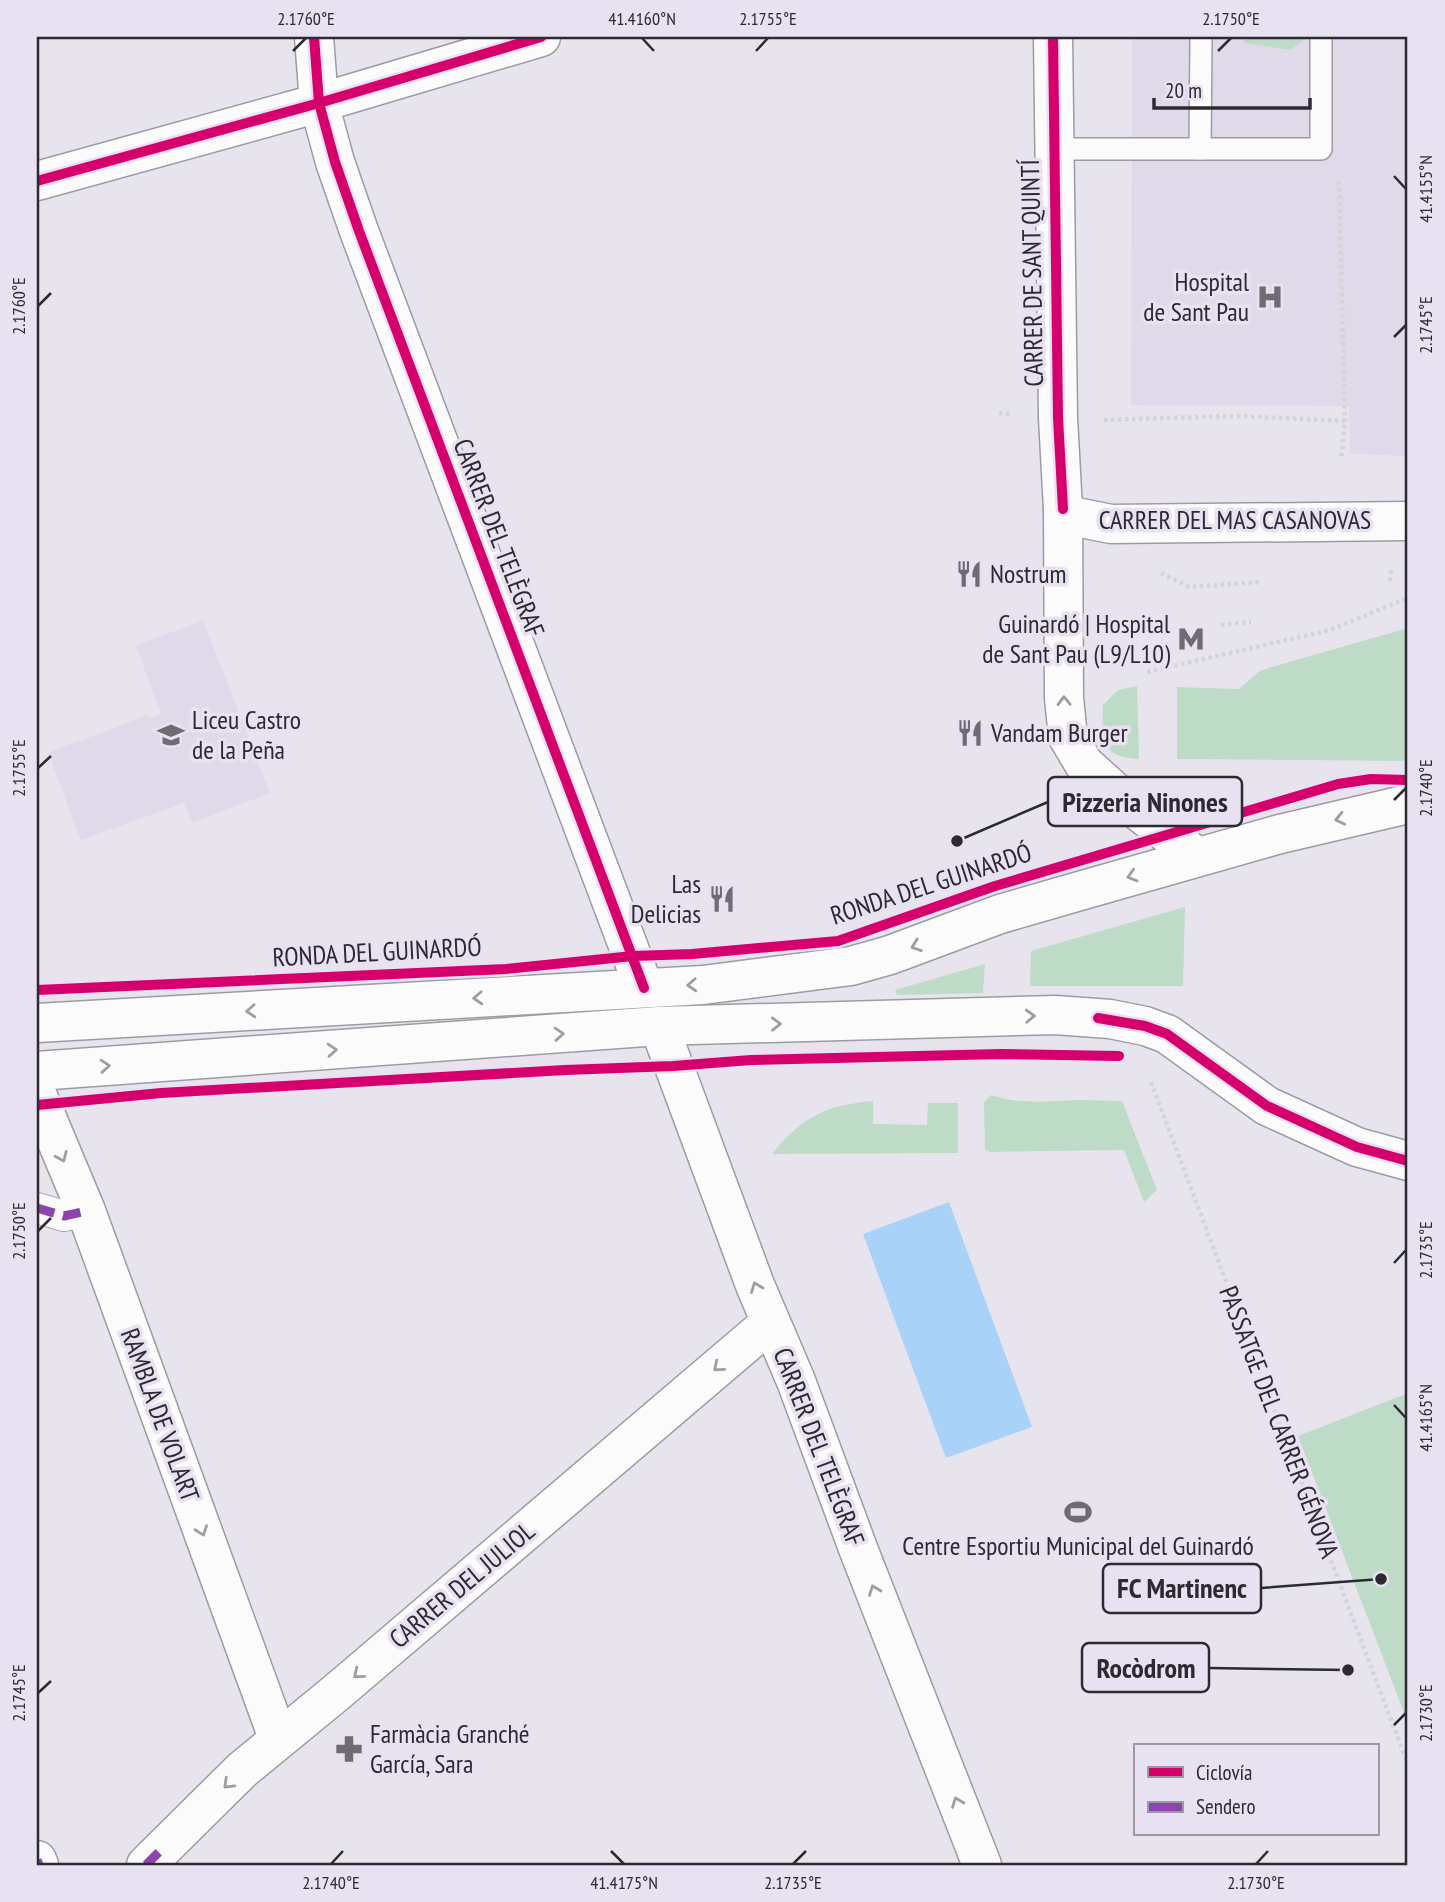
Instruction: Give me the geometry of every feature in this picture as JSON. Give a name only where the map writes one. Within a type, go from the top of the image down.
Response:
[{"type":"street","name":"CARRER DEL TELÈGRAF","points":[[314,37],[319,103],[335,162],[359,231],[770,1323],[796,1381],[982,1865]]},
{"type":"street","points":[[37,181],[319,103],[541,37]]},
{"type":"street","name":"CARRER DE SANT QUINTÍ","points":[[1053,37],[1058,418],[1063,509],[1064,698],[1068,737],[1084,764],[1123,799],[1197,857]]},
{"type":"street","name":"CARRER DEL MAS CASANOVAS","points":[[1063,509],[1076,517],[1111,524],[1408,521]]},
{"type":"street","name":"RONDA DEL GUINARDÓ","points":[[37,1023],[703,985],[851,966],[890,955],[1000,914],[1197,857],[1331,821],[1408,804]]},
{"type":"street","points":[[37,1072],[659,1026],[1055,1015],[1110,1019],[1145,1026],[1167,1034],[1267,1106],[1357,1147],[1408,1161]]},
{"type":"street","name":"RAMBLA DE VOLART","points":[[37,1094],[86,1211],[278,1738]]},
{"type":"street","points":[[37,1208],[64,1216],[86,1211]]},
{"type":"street","name":"CARRER DEL JULIOL","points":[[154,1861],[242,1770],[278,1738],[347,1683],[770,1323]]},
{"type":"street","points":[[37,1860],[39,1865]]},
{"type":"lane","points":[[1200,149],[1201,37]]},
{"type":"lane","points":[[1053,149],[1321,149],[1321,37]]},
{"type":"path","points":[[1339,172],[1345,421],[1340,460]]},
{"type":"path","points":[[999,413],[1117,420],[1238,416],[1345,421]]},
{"type":"path","points":[[1189,587],[1262,582]]},
{"type":"path","points":[[1147,671],[1330,631],[1408,598]]},
{"type":"path","points":[[1221,625],[1251,622]]},
{"type":"shaded area","name":"Hospital de Sant Pau","points":[[1132,37],[1408,37],[1408,456],[1350,454],[1349,406],[1131,405]]},
{"type":"shaded area","name":"Liceu Castro de la Peña","points":[[203,620],[270,793],[192,823],[184,803],[81,840],[48,753],[148,715],[150,718],[161,714],[136,646]]},
{"type":"green space","points":[[1240,37],[1305,39],[1290,50],[1246,43]]},
{"type":"green space","points":[[1408,628],[1408,761],[1177,759],[1177,687],[1239,689],[1260,671]]},
{"type":"green space","points":[[1137,686],[1139,759],[1116,754],[1110,750],[1103,736],[1103,705],[1118,690]]},
{"type":"green space","points":[[1185,907],[1183,986],[1030,986],[1031,951]]},
{"type":"green space","points":[[985,964],[983,993],[897,995],[895,990]]},
{"type":"green space","points":[[991,1095],[1023,1101],[1122,1101],[1157,1190],[1144,1202],[1124,1150],[985,1150],[984,1102]]},
{"type":"green space","points":[[873,1101],[873,1124],[927,1125],[928,1103],[958,1103],[958,1153],[772,1154],[794,1131],[816,1115],[842,1106]]},
{"type":"green space","points":[[1408,1393],[1408,1723],[1298,1436]]},
{"type":"water","points":[[949,1202],[1032,1427],[946,1458],[863,1234]]},
{"type":"marked path","points":[[37,1208],[64,1216],[86,1211]]},
{"type":"marked path","points":[[146,1865],[159,1852]]},
{"type":"marked path","points":[[37,1860],[39,1865]]},
{"type":"cycle path","points":[[314,37],[319,103],[335,162],[644,988]]},
{"type":"cycle path","points":[[37,181],[319,103],[541,37]]},
{"type":"cycle path","points":[[1053,37],[1058,418],[1063,509]]},
{"type":"cycle path","points":[[37,990],[506,969],[633,956],[692,954],[838,941],[995,886],[1338,784],[1371,779],[1408,780]]},
{"type":"cycle path","points":[[1098,1018],[1145,1026],[1167,1034],[1267,1106],[1357,1147],[1408,1161]]},
{"type":"cycle path","points":[[37,1105],[161,1093],[751,1060],[1001,1054],[1119,1056]]},
{"type":"place","name":"Hospital de Sant Pau","points":[[1270,297]]},
{"type":"place","name":"Nostrum","points":[[969,574]]},
{"type":"place","name":"Guinardó | Hospital de Sant Pau (L9/L10)","points":[[1191,639]]},
{"type":"place","name":"Vandam Burger","points":[[970,733]]},
{"type":"place","name":"Liceu Castro de la Peña","points":[[171,735]]},
{"type":"place","name":"Pizzeria Ninones","points":[[957,841]]},
{"type":"place","name":"Las Delicias","points":[[722,899]]},
{"type":"place","name":"Centre Esportiu Municipal del Guinardó","points":[[1078,1512]]},
{"type":"place","name":"FC Martinenc","points":[[1381,1579]]},
{"type":"place","name":"Rocòdrom","points":[[1348,1670]]},
{"type":"place","name":"Farmàcia Granché García, Sara","points":[[349,1749]]}]
